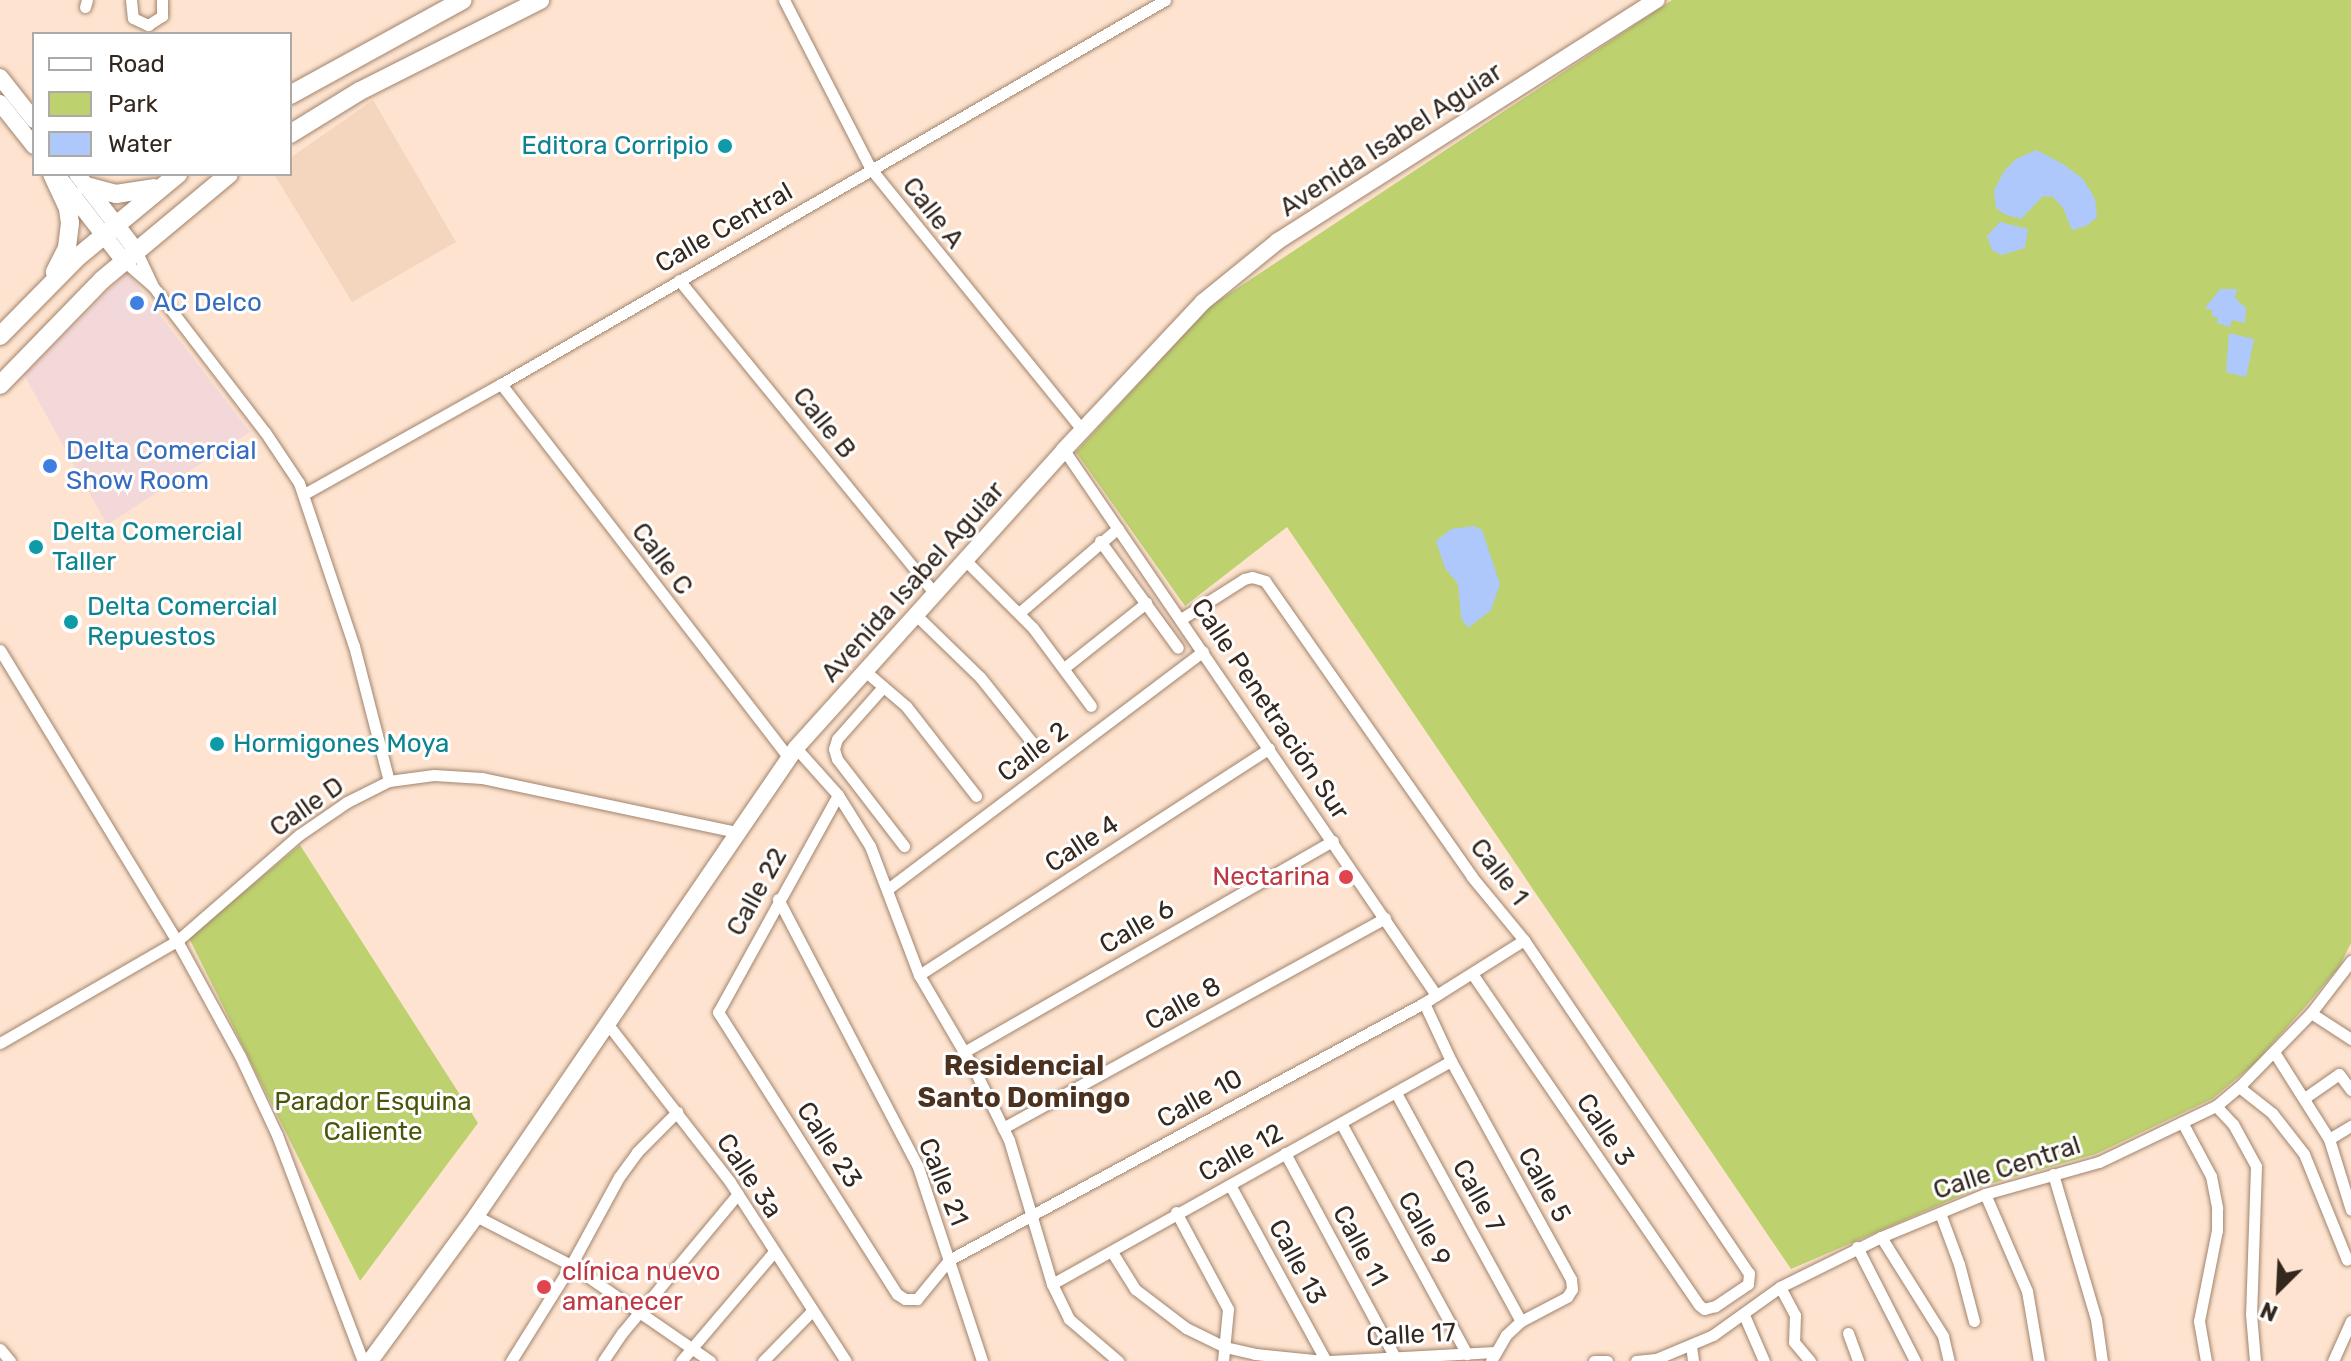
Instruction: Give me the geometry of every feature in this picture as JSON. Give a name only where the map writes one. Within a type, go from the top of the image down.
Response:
[{"type":"main road","points":[[292,94],[463,0]]},
{"type":"main road","points":[[292,133],[360,91],[540,0]]},
{"type":"main road","name":"Avenida Isabel Aguiar","points":[[370,1361],[476,1216],[792,753],[1082,430],[1203,302],[1278,241],[1657,0]]},
{"type":"main road","points":[[360,91],[345,85],[342,73],[371,57],[379,45]]},
{"type":"main road","points":[[292,131],[298,122],[340,94],[336,81],[322,75]]},
{"type":"main road","points":[[0,77],[32,117]]},
{"type":"main road","points":[[0,103],[32,143]]},
{"type":"main road","points":[[44,290],[70,236],[68,209],[55,176]]},
{"type":"main road","points":[[56,176],[110,229]]},
{"type":"main road","points":[[0,385],[130,255],[227,176]]},
{"type":"main road","points":[[0,336],[110,229],[173,178]]},
{"type":"main road","points":[[82,180],[101,191],[132,194],[173,178]]},
{"type":"main road","points":[[82,180],[110,229],[130,255]]},
{"type":"street","points":[[131,0],[133,18],[148,25],[162,16],[162,0]]},
{"type":"street","name":"Calle A","points":[[784,0],[871,169],[1082,430]]},
{"type":"street","name":"Calle Central","points":[[304,494],[501,384],[1165,0]]},
{"type":"street","points":[[130,255],[265,432],[304,494],[354,646],[389,781]]},
{"type":"street","name":"Calle B","points":[[679,280],[935,594]]},
{"type":"street","name":"Calle C","points":[[501,384],[792,753],[838,795],[870,846],[889,888],[919,975],[1003,1128],[1052,1284],[1069,1319],[1112,1359]]},
{"type":"street","name":"Calle Penetración Sur","points":[[1064,450],[1436,995]]},
{"type":"street","points":[[1019,613],[1118,528]]},
{"type":"street","points":[[1100,541],[1178,648]]},
{"type":"street","points":[[965,560],[1019,613],[1091,706]]},
{"type":"street","name":"Calle 1","points":[[1181,619],[1244,579],[1252,577],[1265,581],[1472,877],[1524,940],[1749,1273],[1748,1284],[1704,1309]]},
{"type":"street","points":[[1064,668],[1146,603]]},
{"type":"street","points":[[916,615],[980,677],[1038,750]]},
{"type":"street","points":[[0,650],[177,941],[240,1056],[277,1135],[363,1361]]},
{"type":"street","name":"Calle 2","points":[[889,888],[1203,651]]},
{"type":"street","points":[[865,671],[923,726],[976,796]]},
{"type":"street","points":[[883,687],[837,739],[834,749],[837,759],[904,846]]},
{"type":"street","name":"Calle 4","points":[[919,975],[1269,749]]},
{"type":"street","name":"Calle D","points":[[0,1043],[177,941],[299,835],[347,802],[389,781],[434,775],[482,778],[736,832]]},
{"type":"street","name":"Calle 22","points":[[718,1012],[838,795]]},
{"type":"street","name":"Calle 6","points":[[964,1052],[1333,841]]},
{"type":"street","name":"Calle 21","points":[[778,899],[918,1167],[982,1361]]},
{"type":"street","name":"Calle 8","points":[[1003,1128],[1385,918]]},
{"type":"street","name":"Calle 10","points":[[905,1299],[917,1299],[949,1260],[1424,1003],[1524,940]]},
{"type":"street","name":"Calle Central","points":[[1636,1361],[1656,1360],[1691,1346],[1744,1315],[1780,1287],[1857,1247],[1985,1194],[2099,1162],[2216,1106],[2239,1087],[2348,976],[2351,961]]},
{"type":"street","name":"Calle 3","points":[[1472,974],[1704,1309]]},
{"type":"street","name":"Calle 5","points":[[1424,1003],[1451,1061],[1571,1279],[1572,1289],[1567,1297],[1521,1321],[1493,1356]]},
{"type":"street","name":"Calle 23","points":[[718,1012],[897,1294],[905,1299]]},
{"type":"street","points":[[2311,1013],[2351,1039]]},
{"type":"street","name":"Calle 3a","points":[[606,1022],[738,1194],[773,1253],[846,1361]]},
{"type":"street","points":[[2274,1052],[2306,1097],[2329,1139],[2351,1210]]},
{"type":"street","name":"Calle 12","points":[[1052,1284],[1112,1252],[1176,1212],[1342,1125],[1451,1061]]},
{"type":"street","points":[[2306,1097],[2339,1074],[2351,1090]]},
{"type":"street","points":[[2239,1087],[2272,1113],[2304,1154],[2347,1260]]},
{"type":"street","name":"Calle 7","points":[[1396,1093],[1521,1321]]},
{"type":"street","points":[[2216,1106],[2233,1124],[2256,1166],[2251,1314],[2255,1361]]},
{"type":"street","points":[[511,1361],[571,1265],[619,1177],[637,1152],[677,1112]]},
{"type":"street","points":[[2182,1122],[2211,1176],[2217,1208],[2217,1230],[2199,1321],[2206,1361]]},
{"type":"street","name":"Calle 9","points":[[1342,1125],[1467,1354]]},
{"type":"street","points":[[2329,1139],[2351,1126]]},
{"type":"street","name":"Calle 11","points":[[1285,1153],[1396,1359]]},
{"type":"street","points":[[2053,1174],[2096,1319],[2102,1361]]},
{"type":"street","name":"Calle 13","points":[[1230,1185],[1327,1361]]},
{"type":"street","points":[[603,1361],[738,1194]]},
{"type":"street","points":[[1985,1194],[2027,1291],[2039,1361]]},
{"type":"street","points":[[1176,1212],[1228,1309],[1223,1361]]},
{"type":"street","points":[[1940,1213],[1959,1264],[1974,1321]]},
{"type":"street","points":[[476,1216],[571,1265],[710,1361]]},
{"type":"street","points":[[1881,1237],[1943,1336],[1949,1361]]},
{"type":"street","points":[[1857,1247],[1915,1361]]},
{"type":"street","name":"Calle 17","points":[[1112,1252],[1135,1289],[1158,1310],[1225,1347],[1327,1361],[1467,1354],[1493,1356]]},
{"type":"street","points":[[681,1361],[773,1253]]},
{"type":"street","points":[[1780,1287],[1795,1315],[1794,1342],[1810,1361]]},
{"type":"street","points":[[763,1361],[812,1311]]},
{"type":"street","points":[[1744,1315],[1764,1361]]},
{"type":"street","points":[[2333,1361],[2351,1321]]},
{"type":"street","points":[[1848,1333],[1858,1361]]},
{"type":"street","points":[[1691,1346],[1693,1361]]},
{"type":"street","points":[[0,1349],[10,1361]]},
{"type":"street","points":[[1594,1361],[1607,1361]]},
{"type":"shaded area","points":[[373,100],[456,242],[352,302],[275,176],[292,176],[292,157]]},
{"type":"shaded area","points":[[127,272],[250,432],[107,525],[24,375]]},
{"type":"green space","points":[[1672,0],[2351,0],[2351,943],[2339,967],[2305,1007],[2253,1065],[2212,1099],[2096,1154],[1986,1185],[1791,1269],[1287,527],[1185,606],[1076,452],[1209,307]]},
{"type":"green space","name":"Parador Esquina Caliente","points":[[300,845],[478,1123],[360,1281],[189,938]]},
{"type":"water","points":[[2036,150],[2083,179],[2095,199],[2097,217],[2086,226],[2072,230],[2063,208],[2053,197],[2043,196],[2021,219],[1996,208],[1994,191],[2004,171],[2016,159]]},
{"type":"water","points":[[2000,222],[2028,229],[2025,248],[2001,255],[1992,250],[1987,236]]},
{"type":"water","points":[[2220,289],[2237,289],[2235,298],[2246,308],[2245,323],[2232,320],[2230,327],[2217,323],[2218,318],[2212,316],[2212,310],[2205,308]]},
{"type":"water","points":[[2229,333],[2254,339],[2246,377],[2226,372]]},
{"type":"water","points":[[1474,526],[1482,530],[1500,584],[1491,610],[1468,628],[1461,618],[1458,584],[1445,568],[1436,541],[1451,529]]},
{"type":"place","name":"Editora Corripio","points":[[725,146]]},
{"type":"place","name":"AC Delco","points":[[137,303]]},
{"type":"place","name":"Delta Comercial Show Room","points":[[50,466]]},
{"type":"place","name":"Delta Comercial Taller","points":[[36,547]]},
{"type":"place","name":"Delta Comercial Repuestos","points":[[71,622]]},
{"type":"place","name":"Hormigones Moya","points":[[217,744]]},
{"type":"place","name":"Nectarina","points":[[1346,877]]},
{"type":"place","name":"clínica nuevo amanecer","points":[[544,1287]]},
{"type":"district","name":"Residencial Santo Domingo","points":[[1024,1082]]}]
